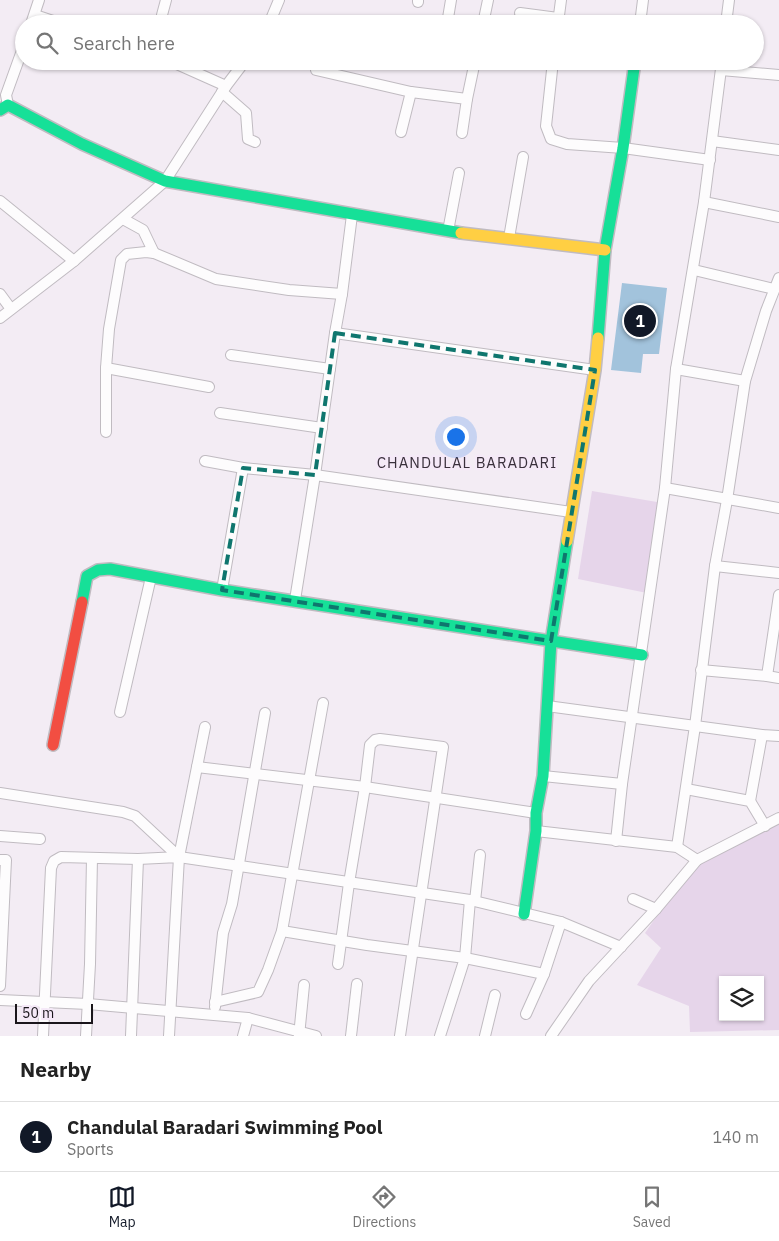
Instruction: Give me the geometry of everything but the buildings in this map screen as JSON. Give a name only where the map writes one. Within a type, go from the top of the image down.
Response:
[{"type":"street","points":[[34,15],[39,0]]},
{"type":"street","points":[[162,15],[166,0]]},
{"type":"street","points":[[273,15],[279,0]]},
{"type":"street","points":[[449,15],[452,0]]},
{"type":"street","points":[[485,15],[488,0]]},
{"type":"street","points":[[559,15],[561,0]]},
{"type":"street","points":[[641,15],[643,0]]},
{"type":"street","points":[[727,15],[729,0]]},
{"type":"street","points":[[520,13],[530,15]]},
{"type":"street","points":[[15,70],[6,94],[4,108],[165,181],[448,231],[606,250]]},
{"type":"street","points":[[187,70],[224,89],[246,113],[248,139],[255,142]]},
{"type":"street","points":[[0,318],[74,261],[165,181],[238,70]]},
{"type":"street","points":[[316,70],[410,92],[467,99]]},
{"type":"street","points":[[462,134],[473,70]]},
{"type":"street","points":[[552,70],[546,126],[551,140],[567,144],[624,148],[710,160]]},
{"type":"street","points":[[524,914],[536,831],[536,813],[543,776],[551,641],[594,370],[606,250],[624,148],[634,70]]},
{"type":"street","points":[[616,841],[631,717],[642,655],[665,488],[676,369],[694,270],[721,70]]},
{"type":"street","points":[[747,70],[779,75]]},
{"type":"street","points":[[402,132],[410,92]]},
{"type":"street","points":[[712,141],[779,150]]},
{"type":"street","points":[[509,238],[524,157]]},
{"type":"street","points":[[448,231],[460,173]]},
{"type":"street","points":[[0,201],[74,261]]},
{"type":"street","points":[[704,202],[779,217]]},
{"type":"street","points":[[295,600],[342,294],[352,215]]},
{"type":"street","points":[[122,218],[142,230],[154,253]]},
{"type":"street","points":[[106,432],[106,368],[109,329],[121,260],[127,254],[133,252],[154,253],[216,279],[289,290],[342,294]]},
{"type":"street","points":[[694,270],[774,289]]},
{"type":"street","points":[[677,847],[695,726],[715,566],[745,381],[779,278]]},
{"type":"street","points":[[0,294],[11,309]]},
{"type":"street","points":[[335,333],[594,370]]},
{"type":"street","points":[[231,355],[330,369]]},
{"type":"street","points":[[106,368],[209,387]]},
{"type":"street","points":[[676,369],[745,381]]},
{"type":"street","points":[[220,413],[322,428]]},
{"type":"street","points":[[205,461],[243,468],[315,475],[571,512]]},
{"type":"street","points":[[222,590],[243,468]]},
{"type":"street","points":[[665,488],[779,508]]},
{"type":"street","points":[[715,566],[779,573]]},
{"type":"street","points":[[53,745],[87,576],[94,571],[110,569],[222,590],[642,655]]},
{"type":"street","points":[[120,712],[151,577]]},
{"type":"street","points":[[767,676],[779,595]]},
{"type":"street","points":[[701,670],[779,678]]},
{"type":"street","points":[[215,1002],[254,993],[260,989],[282,931],[323,703]]},
{"type":"street","points":[[547,706],[779,736]]},
{"type":"street","points":[[214,1014],[223,933],[232,904],[264,713]]},
{"type":"street","points":[[169,1036],[179,857],[205,727]]},
{"type":"street","points":[[762,735],[750,801],[764,826]]},
{"type":"street","points":[[338,964],[370,745],[375,740],[380,739],[443,747],[400,1036]]},
{"type":"street","points":[[197,767],[253,772],[436,796],[536,813]]},
{"type":"street","points":[[543,776],[622,784]]},
{"type":"street","points":[[686,789],[750,801]]},
{"type":"street","points":[[0,794],[123,812],[135,816],[179,857]]},
{"type":"street","points":[[550,1036],[589,981],[656,909],[697,860],[779,818]]},
{"type":"street","points":[[536,831],[677,847],[697,860]]},
{"type":"street","points":[[0,836],[40,839]]},
{"type":"street","points":[[440,1036],[465,958],[480,855]]},
{"type":"street","points":[[43,1036],[51,868],[54,861],[60,857],[138,859],[179,857],[421,892],[472,901],[562,922],[621,947]]},
{"type":"street","points":[[86,1036],[92,858]]},
{"type":"street","points":[[131,1036],[138,859]]},
{"type":"street","points":[[0,860],[6,860],[0,986]]},
{"type":"street","points":[[633,899],[656,909]]},
{"type":"street","points":[[526,1014],[544,974],[562,922]]},
{"type":"street","points":[[282,931],[465,958],[544,974]]},
{"type":"street","points":[[351,1036],[357,984]]},
{"type":"street","points":[[299,1034],[304,985]]},
{"type":"street","points":[[0,993],[0,1000],[88,1004],[248,1018],[299,1034],[316,1036]]},
{"type":"street","points":[[485,1036],[495,995]]},
{"type":"street","points":[[243,1036],[248,1018]]},
{"type":"highlighted area","points":[[335,333],[595,370],[551,641],[222,590],[243,468],[315,475]]},
{"type":"shaded area","points":[[592,491],[663,503],[647,593],[578,579]]},
{"type":"shaded area","points":[[779,824],[779,1030],[690,1032],[689,1006],[637,985],[661,948],[645,933],[682,880],[700,862]]},
{"type":"water","points":[[622,283],[667,288],[659,354],[643,354],[641,373],[611,370]]},
{"type":"traffic: fast","points":[[598,338],[605,250],[623,148],[634,70]]},
{"type":"traffic: fast","points":[[0,110],[8,105],[82,144],[165,181],[461,233]]},
{"type":"traffic: fast","points":[[524,914],[536,831],[536,813],[543,776],[551,641],[567,541]]},
{"type":"traffic: fast","points":[[82,602],[87,576],[98,570],[110,569],[222,590],[642,655]]},
{"type":"traffic: slow","points":[[461,233],[605,250]]},
{"type":"traffic: slow","points":[[567,541],[595,370],[598,338]]},
{"type":"traffic: jam","points":[[53,745],[82,602]]},
{"type":"place","name":"Chandulal Baradari Swimming Pool","points":[[640,321]]},
{"type":"district","name":"CHANDULAL BARADARI","points":[[467,462]]}]
